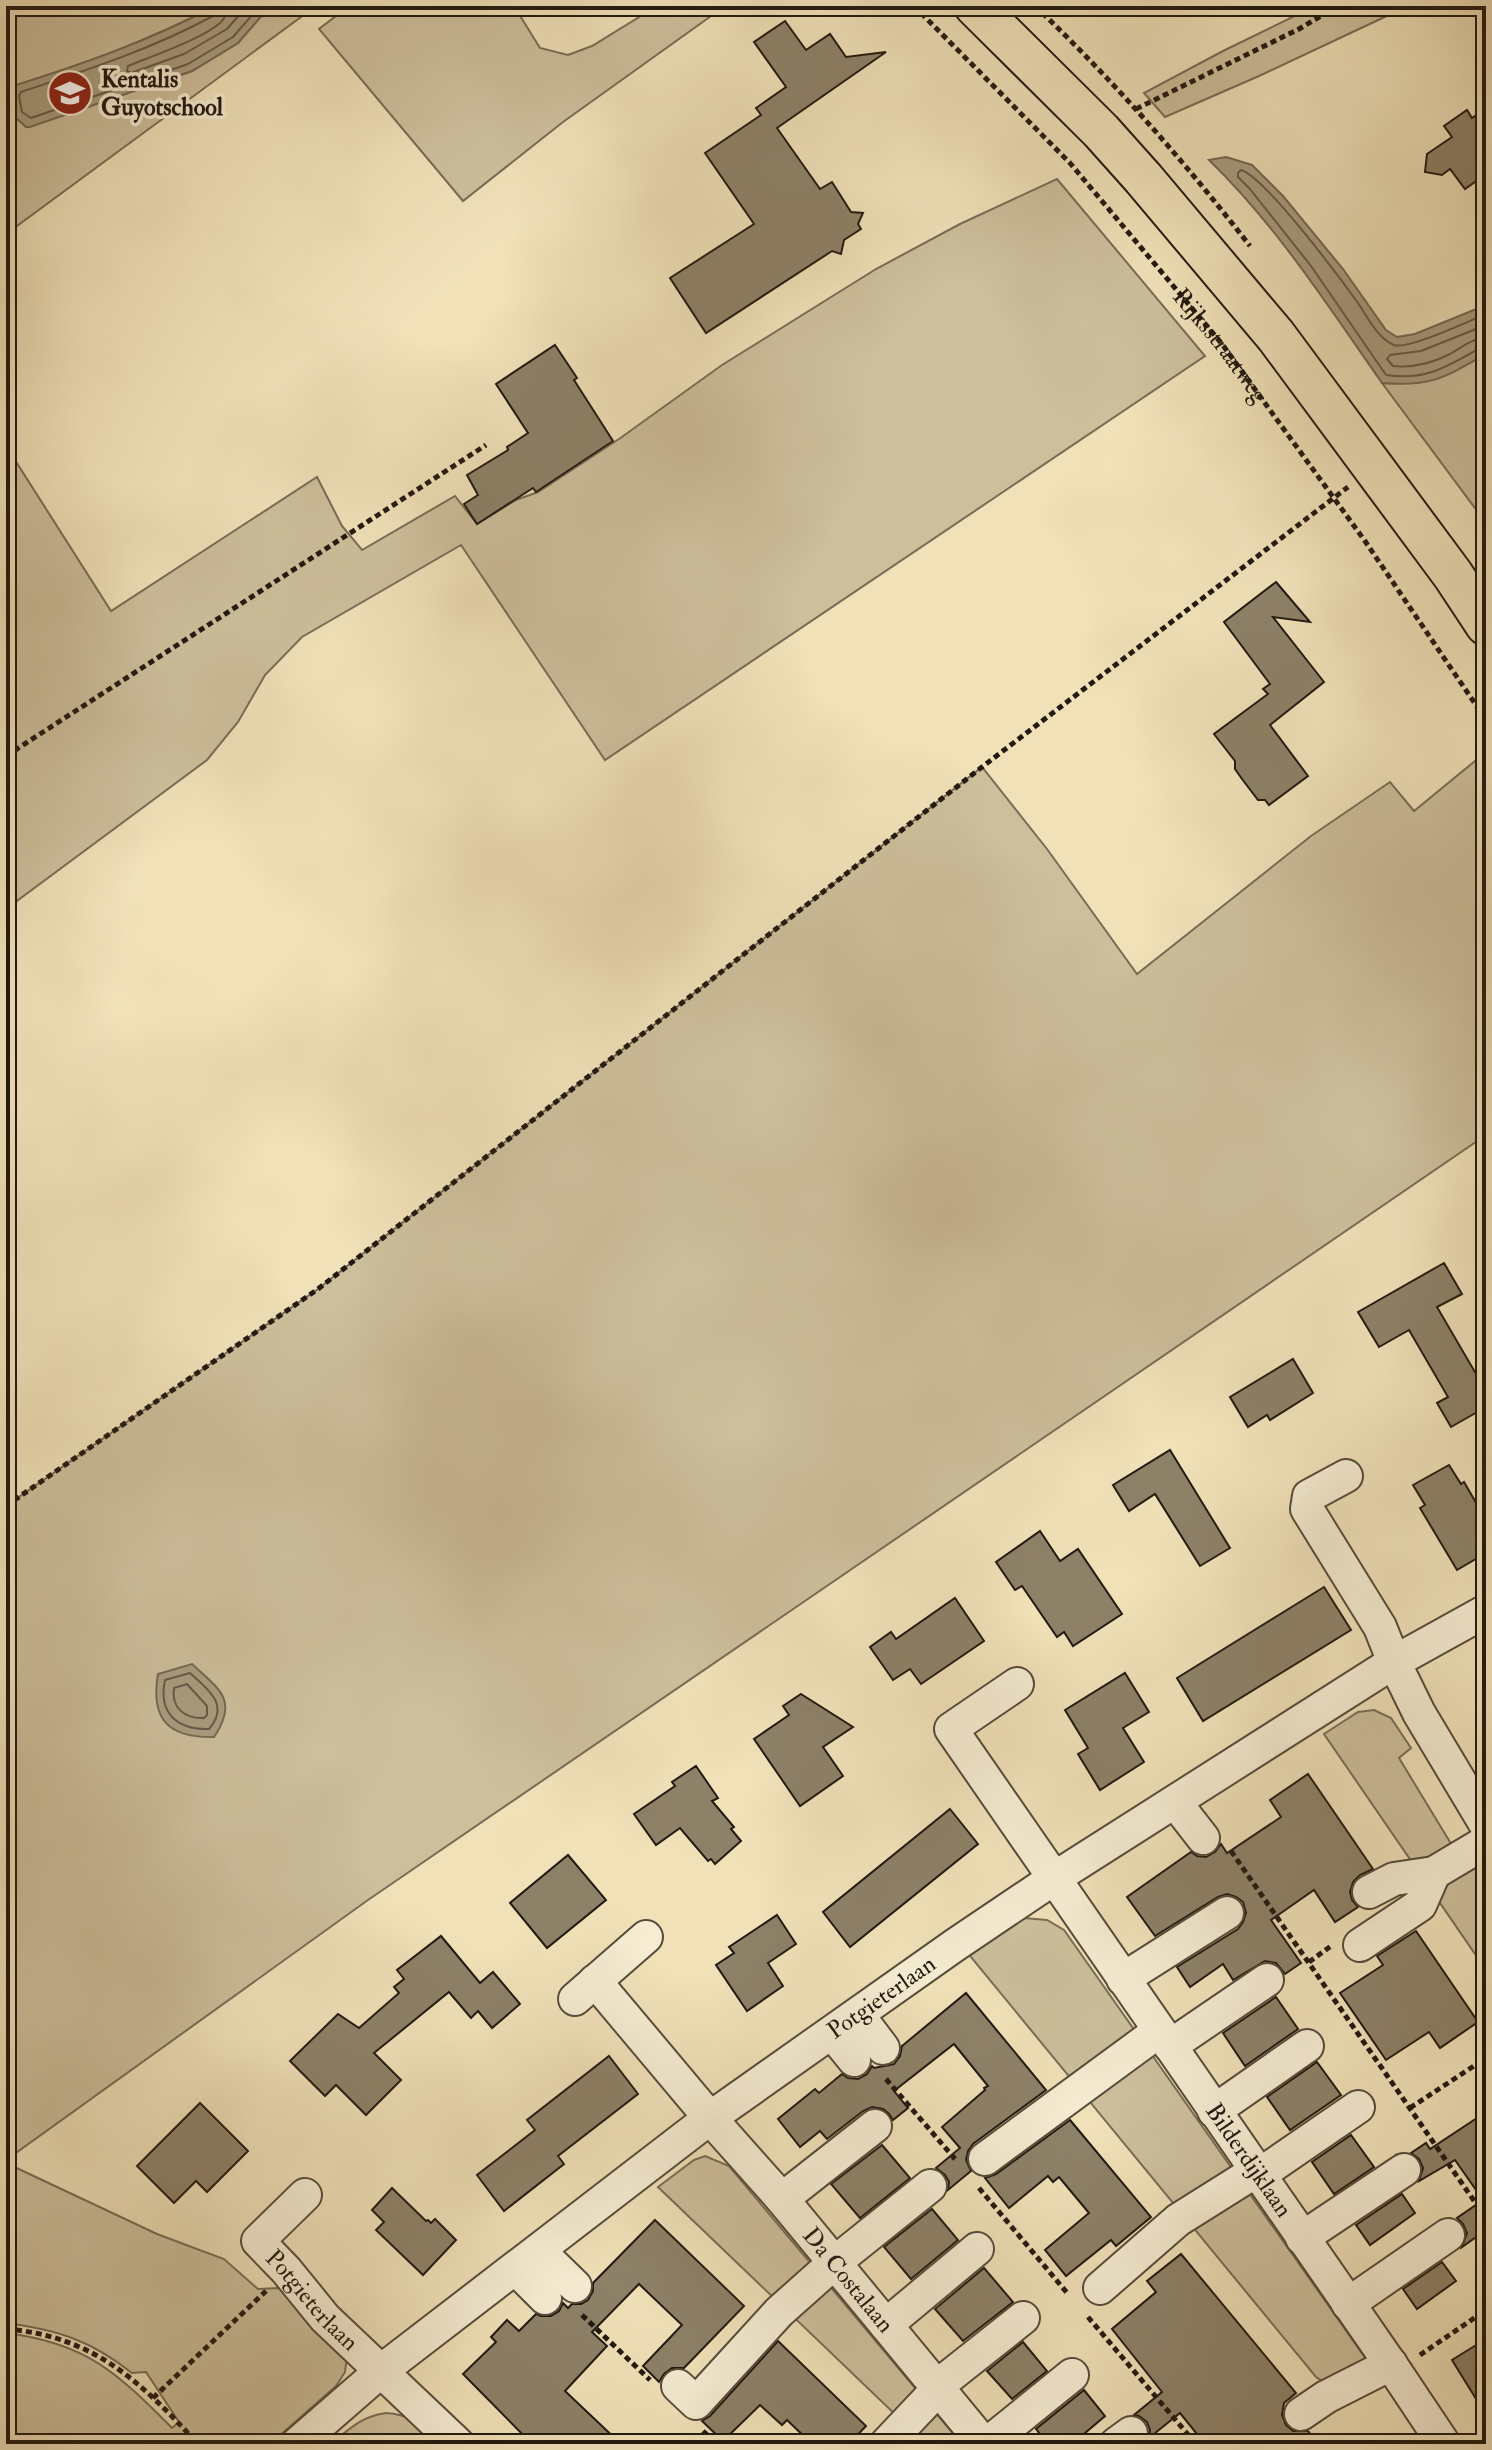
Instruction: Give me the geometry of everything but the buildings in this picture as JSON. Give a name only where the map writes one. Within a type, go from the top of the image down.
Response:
[{"type":"main road","name":"Rijksstraatweg","points":[[975,6],[1101,131],[1276,336],[1486,625]]},
{"type":"street","points":[[1346,1476],[1309,1496],[1307,1509],[1380,1627],[1419,1713],[1486,1825]]},
{"type":"street","name":"Potgieterlaan","points":[[297,2444],[381,2371],[710,2118],[955,1945],[1394,1662],[1486,1611]]},
{"type":"street","points":[[1017,1684],[951,1729],[1053,1879]]},
{"type":"street","points":[[1175,1802],[1215,1841]]},
{"type":"street","points":[[1369,1892],[1394,1879],[1434,1873],[1486,1842]]},
{"type":"street","points":[[1360,1945],[1420,1905],[1434,1873]]},
{"type":"street","name":"Bilderdijklaan","points":[[1053,1879],[1393,2368],[1434,2440]]},
{"type":"street","points":[[1123,1979],[1227,1913]]},
{"type":"street","points":[[646,1937],[585,1990],[710,2118]]},
{"type":"street","points":[[971,2167],[1164,2039],[1267,1980]]},
{"type":"street","points":[[845,2024],[872,2059]]},
{"type":"street","points":[[1214,2111],[1307,2046]]},
{"type":"street","points":[[1084,2298],[1178,2220],[1358,2107]]},
{"type":"street","name":"Da Costalaan","points":[[710,2118],[782,2199],[985,2444]]},
{"type":"street","points":[[782,2199],[875,2126]]},
{"type":"street","points":[[1302,2238],[1404,2170]]},
{"type":"street","points":[[670,2388],[696,2403],[779,2312],[930,2186]]},
{"type":"street","name":"Potgieterlaan","points":[[305,2195],[258,2241],[325,2318],[381,2371]]},
{"type":"street","points":[[1348,2304],[1448,2235]]},
{"type":"street","points":[[886,2325],[977,2249]]},
{"type":"street","points":[[527,2260],[545,2298]]},
{"type":"street","points":[[527,2260],[578,2300]]},
{"type":"street","points":[[886,2444],[937,2388],[1023,2318]]},
{"type":"street","points":[[1301,2414],[1326,2397],[1393,2368]]},
{"type":"street","points":[[381,2371],[458,2444]]},
{"type":"street","points":[[985,2444],[1072,2375]]},
{"type":"path","name":"Rijksstraatweg","points":[[914,6],[1070,163],[1222,344],[1334,499],[1486,720]]},
{"type":"path","points":[[1101,131],[1136,109],[1299,29],[1338,6]]},
{"type":"path","points":[[6,756],[486,445]]},
{"type":"path","points":[[6,1506],[318,1289],[982,767],[1374,467]]},
{"type":"path","points":[[1215,1841],[1410,2108],[1486,2218]]},
{"type":"path","points":[[1410,2108],[1486,2058]]},
{"type":"path","points":[[872,2059],[1084,2298],[1196,2444]]},
{"type":"path","points":[[153,2398],[286,2270]]},
{"type":"path","points":[[578,2300],[670,2388]]},
{"type":"path","points":[[1393,2368],[1486,2310]]},
{"type":"path","points":[[6,2329],[31,2331],[69,2341],[107,2360],[133,2379],[198,2444]]},
{"type":"path","points":[[694,2422],[717,2444]]},
{"type":"shaded area","points":[[6,6],[215,6],[114,51],[10,87],[26,127],[192,71],[238,43],[270,6],[316,6],[6,234]]},
{"type":"shaded area","points":[[349,6],[514,6],[540,48],[568,55],[592,46],[657,6],[725,6],[563,122],[463,201],[319,29]]},
{"type":"shaded area","points":[[1315,6],[1408,6],[1165,117],[1144,93],[1223,51]]},
{"type":"shaded area","points":[[1057,179],[1205,356],[605,760],[461,545],[302,637],[265,675],[238,722],[207,760],[6,909],[6,446],[111,611],[317,477],[342,526],[362,550],[455,496],[477,524],[516,500],[538,492],[722,365],[876,269],[960,224]]},
{"type":"shaded area","points":[[1486,354],[1486,523],[1382,383],[1410,383],[1436,377]]},
{"type":"shaded area","points":[[1486,752],[1486,1135],[368,1900],[6,2160],[6,1506],[318,1289],[982,767],[1047,849],[1137,974],[1311,836],[1390,782],[1414,811]]},
{"type":"shaded area","points":[[1374,1710],[1391,1718],[1411,1748],[1399,1758],[1453,1847],[1486,1858],[1486,1970],[1324,1734],[1358,1712]]},
{"type":"shaded area","points":[[1024,1918],[1047,1920],[1064,1930],[1371,2366],[1328,2385],[1316,2377],[966,1951],[1001,1927]]},
{"type":"shaded area","points":[[705,2156],[729,2166],[962,2444],[926,2444],[658,2187],[694,2160]]},
{"type":"shaded area","points":[[6,2163],[157,2234],[224,2259],[258,2289],[279,2288],[347,2356],[345,2372],[336,2386],[270,2444],[6,2444],[6,2333],[58,2344],[80,2353],[117,2376],[172,2428],[179,2422],[146,2372],[132,2373],[102,2352],[73,2338],[6,2323]]},
{"type":"shaded area","points":[[386,2413],[410,2419],[440,2444],[331,2444],[363,2420]]},
{"type":"water","points":[[215,6],[270,6],[238,43],[192,71],[30,127],[14,116],[10,87],[114,51]]},
{"type":"water","points":[[1226,157],[1252,165],[1283,196],[1343,269],[1386,330],[1397,337],[1415,334],[1486,305],[1486,354],[1437,379],[1413,384],[1382,383],[1279,239],[1209,160]]},
{"type":"water","points":[[192,1664],[217,1688],[225,1704],[225,1714],[214,1737],[174,1730],[160,1714],[156,1690],[158,1674]]},
{"type":"place","name":"Kentalis Guyotschool","points":[[70,93]]}]
